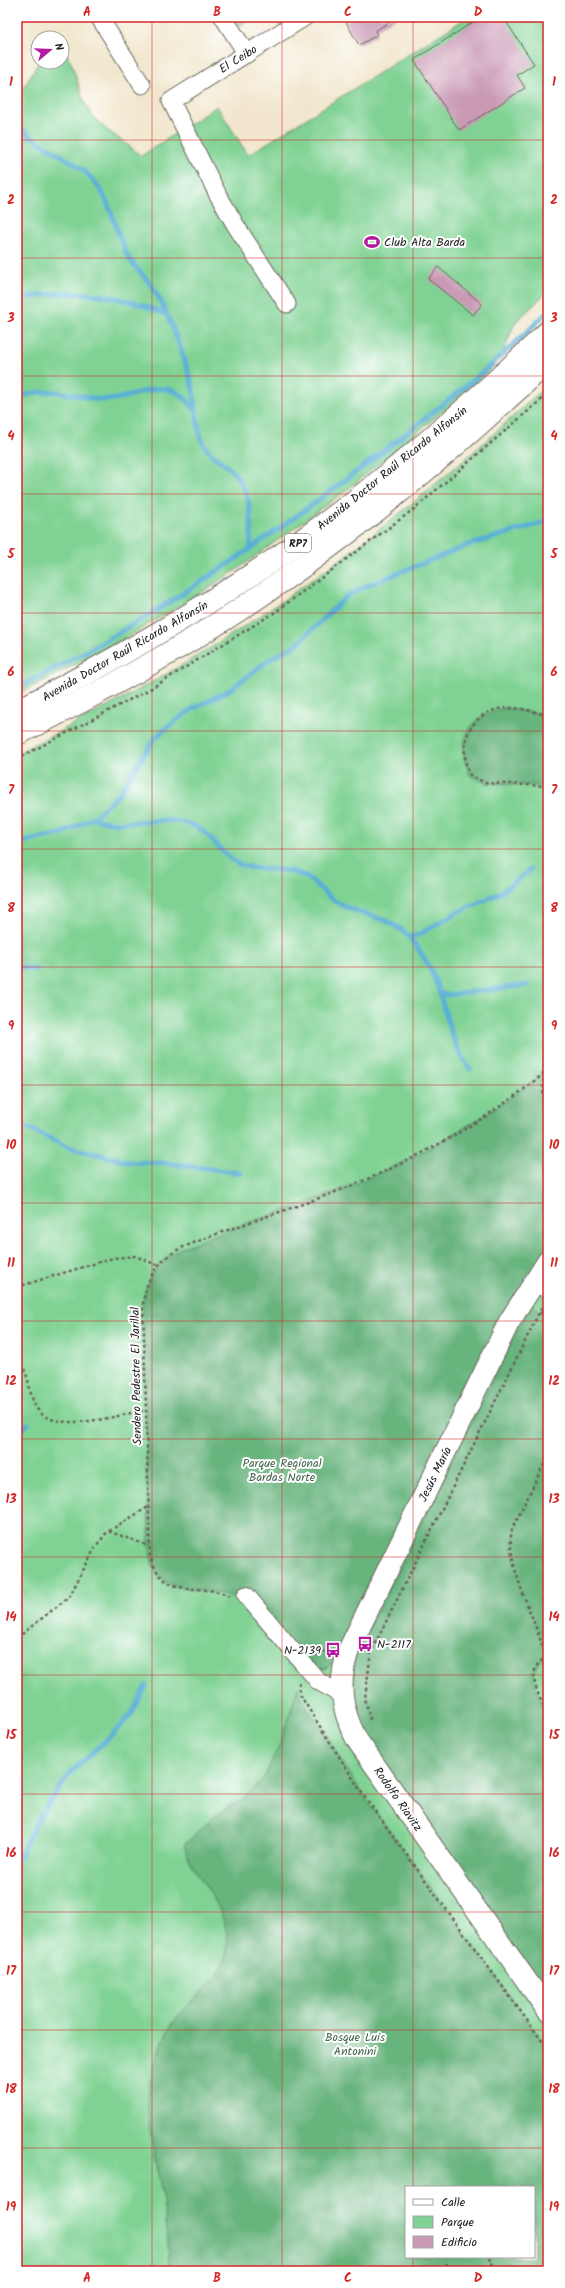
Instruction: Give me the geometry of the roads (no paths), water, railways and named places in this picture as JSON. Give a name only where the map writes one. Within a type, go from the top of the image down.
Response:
[{"type":"highway","name":"Avenida Doctor Raúl Ricardo Alfonsín","points":[[17,711],[125,653],[205,606],[304,539],[426,443],[490,388],[548,332]]},
{"type":"highway","name":"Avenida Doctor Raúl Ricardo Alfonsín","points":[[17,734],[151,663],[219,622],[271,588],[414,480],[485,420],[548,362]]},
{"type":"main road","name":"Jesús María","points":[[341,1695],[342,1672],[349,1650],[509,1322],[541,1285],[548,1261]]},
{"type":"main road","name":"Rodolfo Riavitz","points":[[341,1695],[346,1716],[357,1740],[548,2011]]},
{"type":"street","points":[[98,17],[142,85]]},
{"type":"street","points":[[223,17],[246,54]]},
{"type":"street","name":"El Ceibo","points":[[287,304],[228,213],[171,101],[306,17]]},
{"type":"street","points":[[240,1597],[318,1681],[341,1695]]},
{"type":"waterway","points":[[17,125],[36,140],[86,172],[106,199],[124,249],[135,267],[155,291],[176,335],[191,381],[200,436],[203,443],[211,454],[237,476],[247,495],[251,516],[250,549]]},
{"type":"waterway","points":[[17,299],[75,293],[94,295],[112,297],[131,302],[167,315]]},
{"type":"waterway","points":[[17,688],[117,634],[165,605],[260,543],[351,476],[455,395],[512,346],[548,311]]},
{"type":"waterway","points":[[17,398],[41,392],[51,392],[107,400],[121,398],[149,390],[164,389],[179,393],[196,411]]},
{"type":"waterway","points":[[17,843],[61,834],[93,818],[118,795],[155,738],[192,709],[228,691],[270,659],[296,645],[348,595],[366,586],[466,546],[548,521]]},
{"type":"waterway","points":[[93,818],[117,823],[177,821],[189,824],[203,831],[230,859],[237,863],[251,868],[290,871],[303,875],[314,882],[327,895],[338,903],[347,908],[385,921],[402,930],[410,938],[428,964],[440,993],[453,1038],[463,1059],[470,1069]]},
{"type":"waterway","points":[[409,937],[420,934],[456,913],[500,893],[530,870]]},
{"type":"waterway","points":[[17,966],[36,970]]},
{"type":"waterway","points":[[440,993],[446,995],[527,985]]},
{"type":"waterway","points":[[17,1123],[68,1147],[129,1162],[166,1163],[241,1173]]},
{"type":"waterway","points":[[17,1433],[28,1424]]},
{"type":"waterway","points":[[17,1861],[38,1819],[71,1772],[113,1734],[133,1712],[146,1686]]},
{"type":"place","name":"Club Alta Barda","points":[[372,242]]},
{"type":"place","name":"N-2117","points":[[365,1644]]},
{"type":"place","name":"N-2139","points":[[333,1650]]},
{"type":"park label","name":"Parque Regional Bardas Norte","points":[[282,1470]]},
{"type":"park label","name":"Bosque Luis Antonini","points":[[355,2044]]}]
